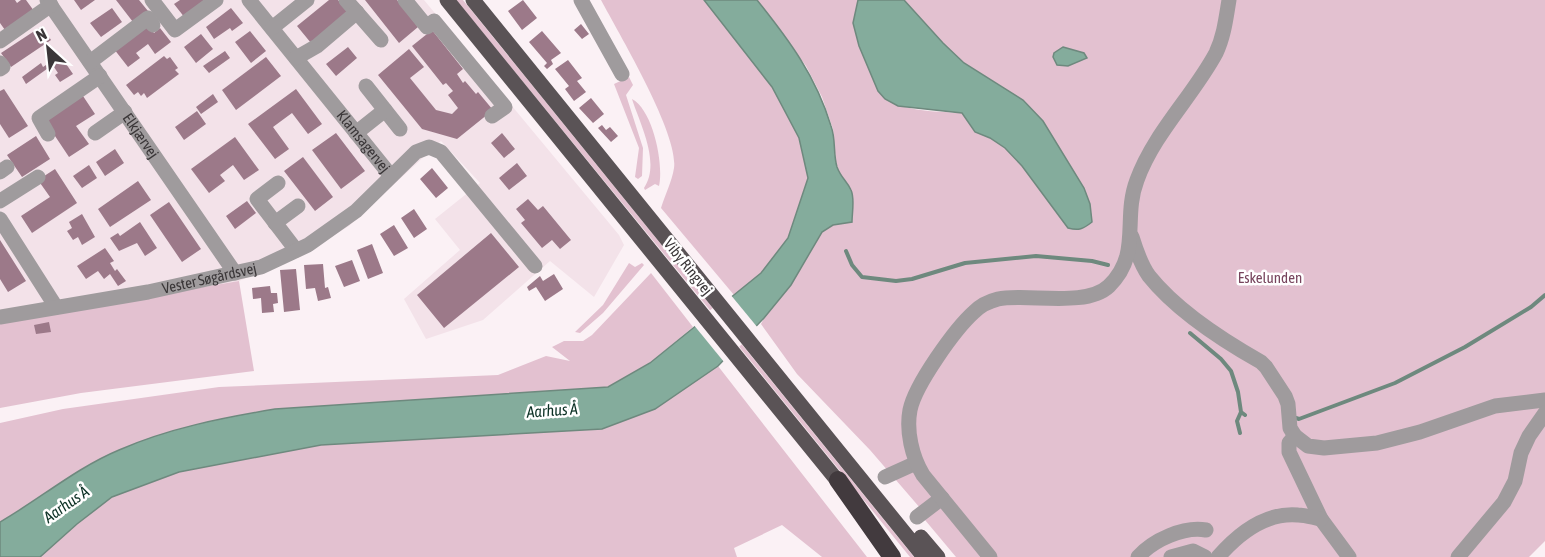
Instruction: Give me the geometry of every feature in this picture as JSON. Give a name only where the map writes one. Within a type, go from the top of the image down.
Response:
[{"type":"highway","points":[[838,480],[892,557]]},
{"type":"main road","name":"Viby Ringvej","points":[[447,0],[900,557]]},
{"type":"main road","name":"Viby Ringvej","points":[[472,0],[924,557]]},
{"type":"main road","points":[[794,397],[864,468],[938,557]]},
{"type":"street","points":[[160,3],[175,30],[216,0]]},
{"type":"street","name":"Klamsagervej","points":[[249,0],[391,176],[422,148],[429,147],[441,152],[535,266]]},
{"type":"street","points":[[272,28],[307,0]]},
{"type":"street","points":[[346,0],[381,40]]},
{"type":"street","points":[[405,0],[427,27],[434,21],[505,107],[492,116]]},
{"type":"street","points":[[581,0],[622,74]]},
{"type":"street","points":[[1124,268],[1137,179],[1148,157],[1216,52],[1225,24],[1229,0]]},
{"type":"street","points":[[0,40],[49,2]]},
{"type":"street","name":"Elkjærvej","points":[[49,2],[235,273]]},
{"type":"street","points":[[296,58],[317,46],[357,12]]},
{"type":"street","points":[[90,62],[148,18],[153,25]]},
{"type":"street","points":[[0,63],[3,67],[0,69]]},
{"type":"street","points":[[0,75],[3,79],[0,81]]},
{"type":"street","points":[[48,134],[39,118],[100,76]]},
{"type":"street","points":[[366,86],[400,129]]},
{"type":"street","points":[[356,133],[385,110]]},
{"type":"street","points":[[95,133],[125,112]]},
{"type":"street","name":"Vester Søgårdsvej","points":[[0,317],[148,292],[261,267],[308,245],[356,211],[391,176]]},
{"type":"street","points":[[0,201],[38,177]]},
{"type":"street","points":[[278,183],[257,199],[296,250]]},
{"type":"street","points":[[275,223],[298,206]]},
{"type":"street","points":[[0,219],[56,307]]},
{"type":"street","points":[[1130,229],[1148,275],[1199,323],[1266,367],[1285,396],[1290,428],[1295,436],[1308,446],[1324,448],[1377,443],[1420,432],[1495,406],[1545,400]]},
{"type":"street","points":[[990,557],[923,475],[916,463],[909,425],[910,410],[915,395],[943,351],[975,311],[990,302],[1008,298],[1072,298],[1090,295],[1106,288],[1130,264],[1142,262]]},
{"type":"street","points":[[1458,557],[1504,502],[1515,481],[1525,444],[1545,413]]},
{"type":"street","points":[[1295,436],[1289,443],[1289,452],[1321,519],[1349,557]]},
{"type":"street","points":[[885,477],[916,463]]},
{"type":"street","points":[[917,517],[942,498]]},
{"type":"street","points":[[1218,557],[1238,536],[1263,521],[1278,516],[1297,514],[1321,519]]},
{"type":"street","points":[[1138,557],[1175,533],[1194,528],[1206,530]]},
{"type":"street","points":[[1171,557],[1193,551],[1205,557]]},
{"type":"shaded area","points":[[0,0],[424,0],[619,235],[624,245],[594,297],[550,261],[483,320],[426,339],[404,299],[460,250],[435,219],[480,183],[441,141],[349,226],[301,255],[239,281],[0,321]]},
{"type":"green space","points":[[456,0],[463,0],[720,317],[718,320]]},
{"type":"green space","points":[[601,0],[704,0],[772,87],[799,138],[808,178],[788,238],[761,273],[734,295],[661,208],[674,168],[673,152],[658,109]]},
{"type":"green space","name":"Eskelunden","points":[[757,0],[858,0],[853,23],[878,91],[896,103],[917,110],[962,113],[975,132],[1005,148],[1003,87],[964,63],[904,0],[1545,0],[1545,541],[1529,557],[956,557],[925,520],[927,516],[870,450],[797,374],[761,324],[791,285],[822,232],[833,225],[842,179],[836,164],[833,129],[822,97],[806,66]]},
{"type":"green space","points":[[629,77],[633,85],[626,95],[643,148],[642,176],[638,179],[635,177],[639,148],[614,84]]},
{"type":"green space","points":[[632,99],[646,114],[655,138],[660,165],[659,186],[655,184],[645,190],[649,178],[650,155]]},
{"type":"green space","points":[[629,263],[635,267],[642,263],[644,265],[603,313],[580,333],[575,332],[603,305]]},
{"type":"green space","points":[[651,273],[693,327],[650,363],[608,387],[275,409],[216,420],[138,442],[103,457],[0,522],[0,423],[63,409],[219,387],[498,375],[546,356],[570,361],[552,347],[564,341],[583,341],[592,335]]},
{"type":"green space","points":[[239,281],[254,371],[81,393],[0,408],[0,321]]},
{"type":"green space","points":[[735,336],[914,557],[910,557],[732,338]]},
{"type":"green space","points":[[718,366],[867,557],[822,557],[782,525],[734,548],[737,557],[40,557],[112,497],[179,472],[321,445],[655,409]]},
{"type":"water","name":"Aarhus Å","points":[[704,0],[757,0],[780,30],[818,91],[833,131],[837,167],[851,190],[853,201],[852,222],[833,225],[822,232],[791,285],[764,318],[718,366],[655,409],[602,429],[321,445],[179,472],[112,497],[40,557],[0,557],[0,522],[103,457],[138,442],[176,430],[275,409],[608,387],[650,363],[761,273],[788,238],[808,178],[799,138],[772,87]]},
{"type":"water","points":[[858,0],[904,0],[964,63],[1023,100],[1043,121],[1084,188],[1090,204],[1092,222],[1081,229],[1068,228],[1022,166],[1005,148],[975,132],[962,113],[898,106],[885,99],[878,91],[859,46],[853,23]]},
{"type":"water","points":[[1063,47],[1084,53],[1087,58],[1068,66],[1057,65],[1053,57],[1054,53]]},
{"type":"pier","points":[[730,294],[758,328],[724,362],[693,324]]},
{"type":"building","points":[[0,0],[15,0],[17,3],[26,0],[34,11],[5,30],[0,23]]},
{"type":"building","points":[[74,0],[95,0],[81,10]]},
{"type":"building","points":[[116,0],[139,0],[148,11],[133,22]]},
{"type":"building","points":[[180,0],[208,0],[185,18],[174,4]]},
{"type":"building","points":[[329,0],[338,0],[348,12],[311,43],[297,26]]},
{"type":"building","points":[[365,0],[397,0],[418,27],[399,43]]},
{"type":"building","points":[[523,0],[537,18],[522,30],[508,11]]},
{"type":"building","points":[[112,8],[122,22],[101,37],[90,23]]},
{"type":"building","points":[[231,8],[243,23],[232,31],[230,28],[214,39],[206,27]]},
{"type":"building","points":[[581,24],[589,34],[582,39],[574,30]]},
{"type":"building","points":[[148,25],[154,33],[160,28],[171,42],[155,54],[148,44],[136,53],[140,58],[128,67],[114,49]]},
{"type":"building","points":[[42,26],[51,40],[11,67],[1,53]]},
{"type":"building","points":[[432,30],[463,69],[457,74],[463,83],[465,81],[476,94],[478,92],[493,110],[457,139],[422,129],[378,75],[409,49],[424,67],[410,78],[436,110],[452,114],[458,108],[448,95],[453,91],[446,83],[443,85],[412,46]]},
{"type":"building","points":[[250,31],[266,51],[251,63],[235,42]]},
{"type":"building","points":[[542,31],[561,53],[551,60],[553,64],[547,69],[544,66],[547,63],[529,42]]},
{"type":"building","points":[[201,34],[213,49],[196,63],[184,47]]},
{"type":"building","points":[[348,47],[357,58],[336,76],[326,64]]},
{"type":"building","points":[[225,51],[230,58],[209,73],[203,66]]},
{"type":"building","points":[[60,55],[73,74],[60,82],[55,75],[58,73],[50,61]]},
{"type":"building","points":[[164,56],[167,59],[170,57],[178,68],[175,70],[179,74],[147,98],[144,93],[141,96],[138,92],[134,95],[126,85]]},
{"type":"building","points":[[266,57],[281,76],[236,110],[222,90]]},
{"type":"building","points":[[568,60],[582,78],[577,81],[586,92],[574,101],[565,89],[569,86],[555,69]]},
{"type":"building","points":[[41,63],[43,67],[49,63],[51,66],[26,84],[22,77]]},
{"type":"building","points":[[4,89],[28,126],[9,138],[0,124],[0,91]]},
{"type":"building","points":[[296,89],[322,124],[308,134],[292,113],[273,127],[289,149],[275,159],[248,124]]},
{"type":"building","points":[[213,94],[218,102],[201,114],[196,107]]},
{"type":"building","points":[[83,96],[95,114],[76,126],[89,144],[69,157],[45,121]]},
{"type":"building","points":[[591,98],[604,114],[593,123],[579,108]]},
{"type":"building","points":[[197,111],[206,124],[184,140],[175,127]]},
{"type":"building","points":[[602,125],[606,130],[610,127],[618,136],[611,142],[598,128]]},
{"type":"building","points":[[336,133],[365,171],[341,189],[312,150]]},
{"type":"building","points":[[502,133],[515,149],[504,158],[491,143]]},
{"type":"building","points":[[36,136],[50,159],[22,177],[7,155]]},
{"type":"building","points":[[235,137],[259,170],[244,180],[233,165],[220,175],[225,181],[209,193],[191,169]]},
{"type":"building","points":[[115,149],[124,163],[105,176],[96,162]]},
{"type":"building","points":[[303,157],[333,197],[315,211],[284,171]]},
{"type":"building","points":[[517,163],[527,176],[509,190],[499,178]]},
{"type":"building","points":[[89,165],[97,178],[82,188],[73,176]]},
{"type":"building","points":[[432,168],[448,188],[436,198],[420,179]]},
{"type":"building","points":[[55,169],[77,203],[32,233],[21,216],[50,197],[38,180]]},
{"type":"building","points":[[138,181],[151,200],[110,227],[98,209]]},
{"type":"building","points":[[528,199],[538,210],[543,206],[571,240],[560,249],[552,240],[542,248],[521,223],[525,220],[516,209]]},
{"type":"building","points":[[247,201],[256,213],[235,229],[226,216]]},
{"type":"building","points":[[169,202],[201,249],[182,262],[150,215]]},
{"type":"building","points":[[414,209],[427,229],[414,238],[401,218]]},
{"type":"building","points":[[82,214],[95,237],[82,245],[78,237],[73,240],[67,231],[72,228],[69,222]]},
{"type":"building","points":[[140,222],[157,248],[145,256],[137,243],[119,251],[110,238],[118,233],[120,236]]},
{"type":"building","points":[[394,225],[408,248],[394,256],[380,234]]},
{"type":"building","points":[[491,233],[519,267],[444,328],[417,295]]},
{"type":"building","points":[[0,240],[26,281],[8,292],[0,279]]},
{"type":"building","points":[[372,244],[383,273],[368,279],[357,250]]},
{"type":"building","points":[[105,248],[114,261],[110,263],[115,271],[117,269],[126,281],[118,286],[110,274],[104,279],[98,271],[86,279],[77,266]]},
{"type":"building","points":[[352,260],[360,281],[344,287],[335,266]]},
{"type":"building","points":[[323,264],[325,288],[328,287],[331,298],[318,301],[315,288],[306,289],[304,265]]},
{"type":"building","points":[[296,269],[300,310],[284,312],[280,270]]},
{"type":"building","points":[[554,274],[563,289],[545,301],[536,287],[529,291],[527,287],[540,276],[543,281]]},
{"type":"building","points":[[270,286],[271,293],[277,293],[278,303],[273,304],[274,312],[262,313],[261,298],[253,299],[252,288]]},
{"type":"building","points":[[49,322],[51,332],[36,334],[34,325]]},
{"type":"waterway","points":[[846,251],[852,265],[862,277],[896,281],[912,279],[965,263],[1036,256],[1092,261],[1108,265]]},
{"type":"waterway","points":[[1296,418],[1299,419],[1395,383],[1465,347],[1531,307],[1545,295]]},
{"type":"waterway","points":[[1190,333],[1221,359],[1231,371],[1238,392],[1241,412],[1245,415]]},
{"type":"waterway","points":[[1240,433],[1237,421],[1241,412]]}]
